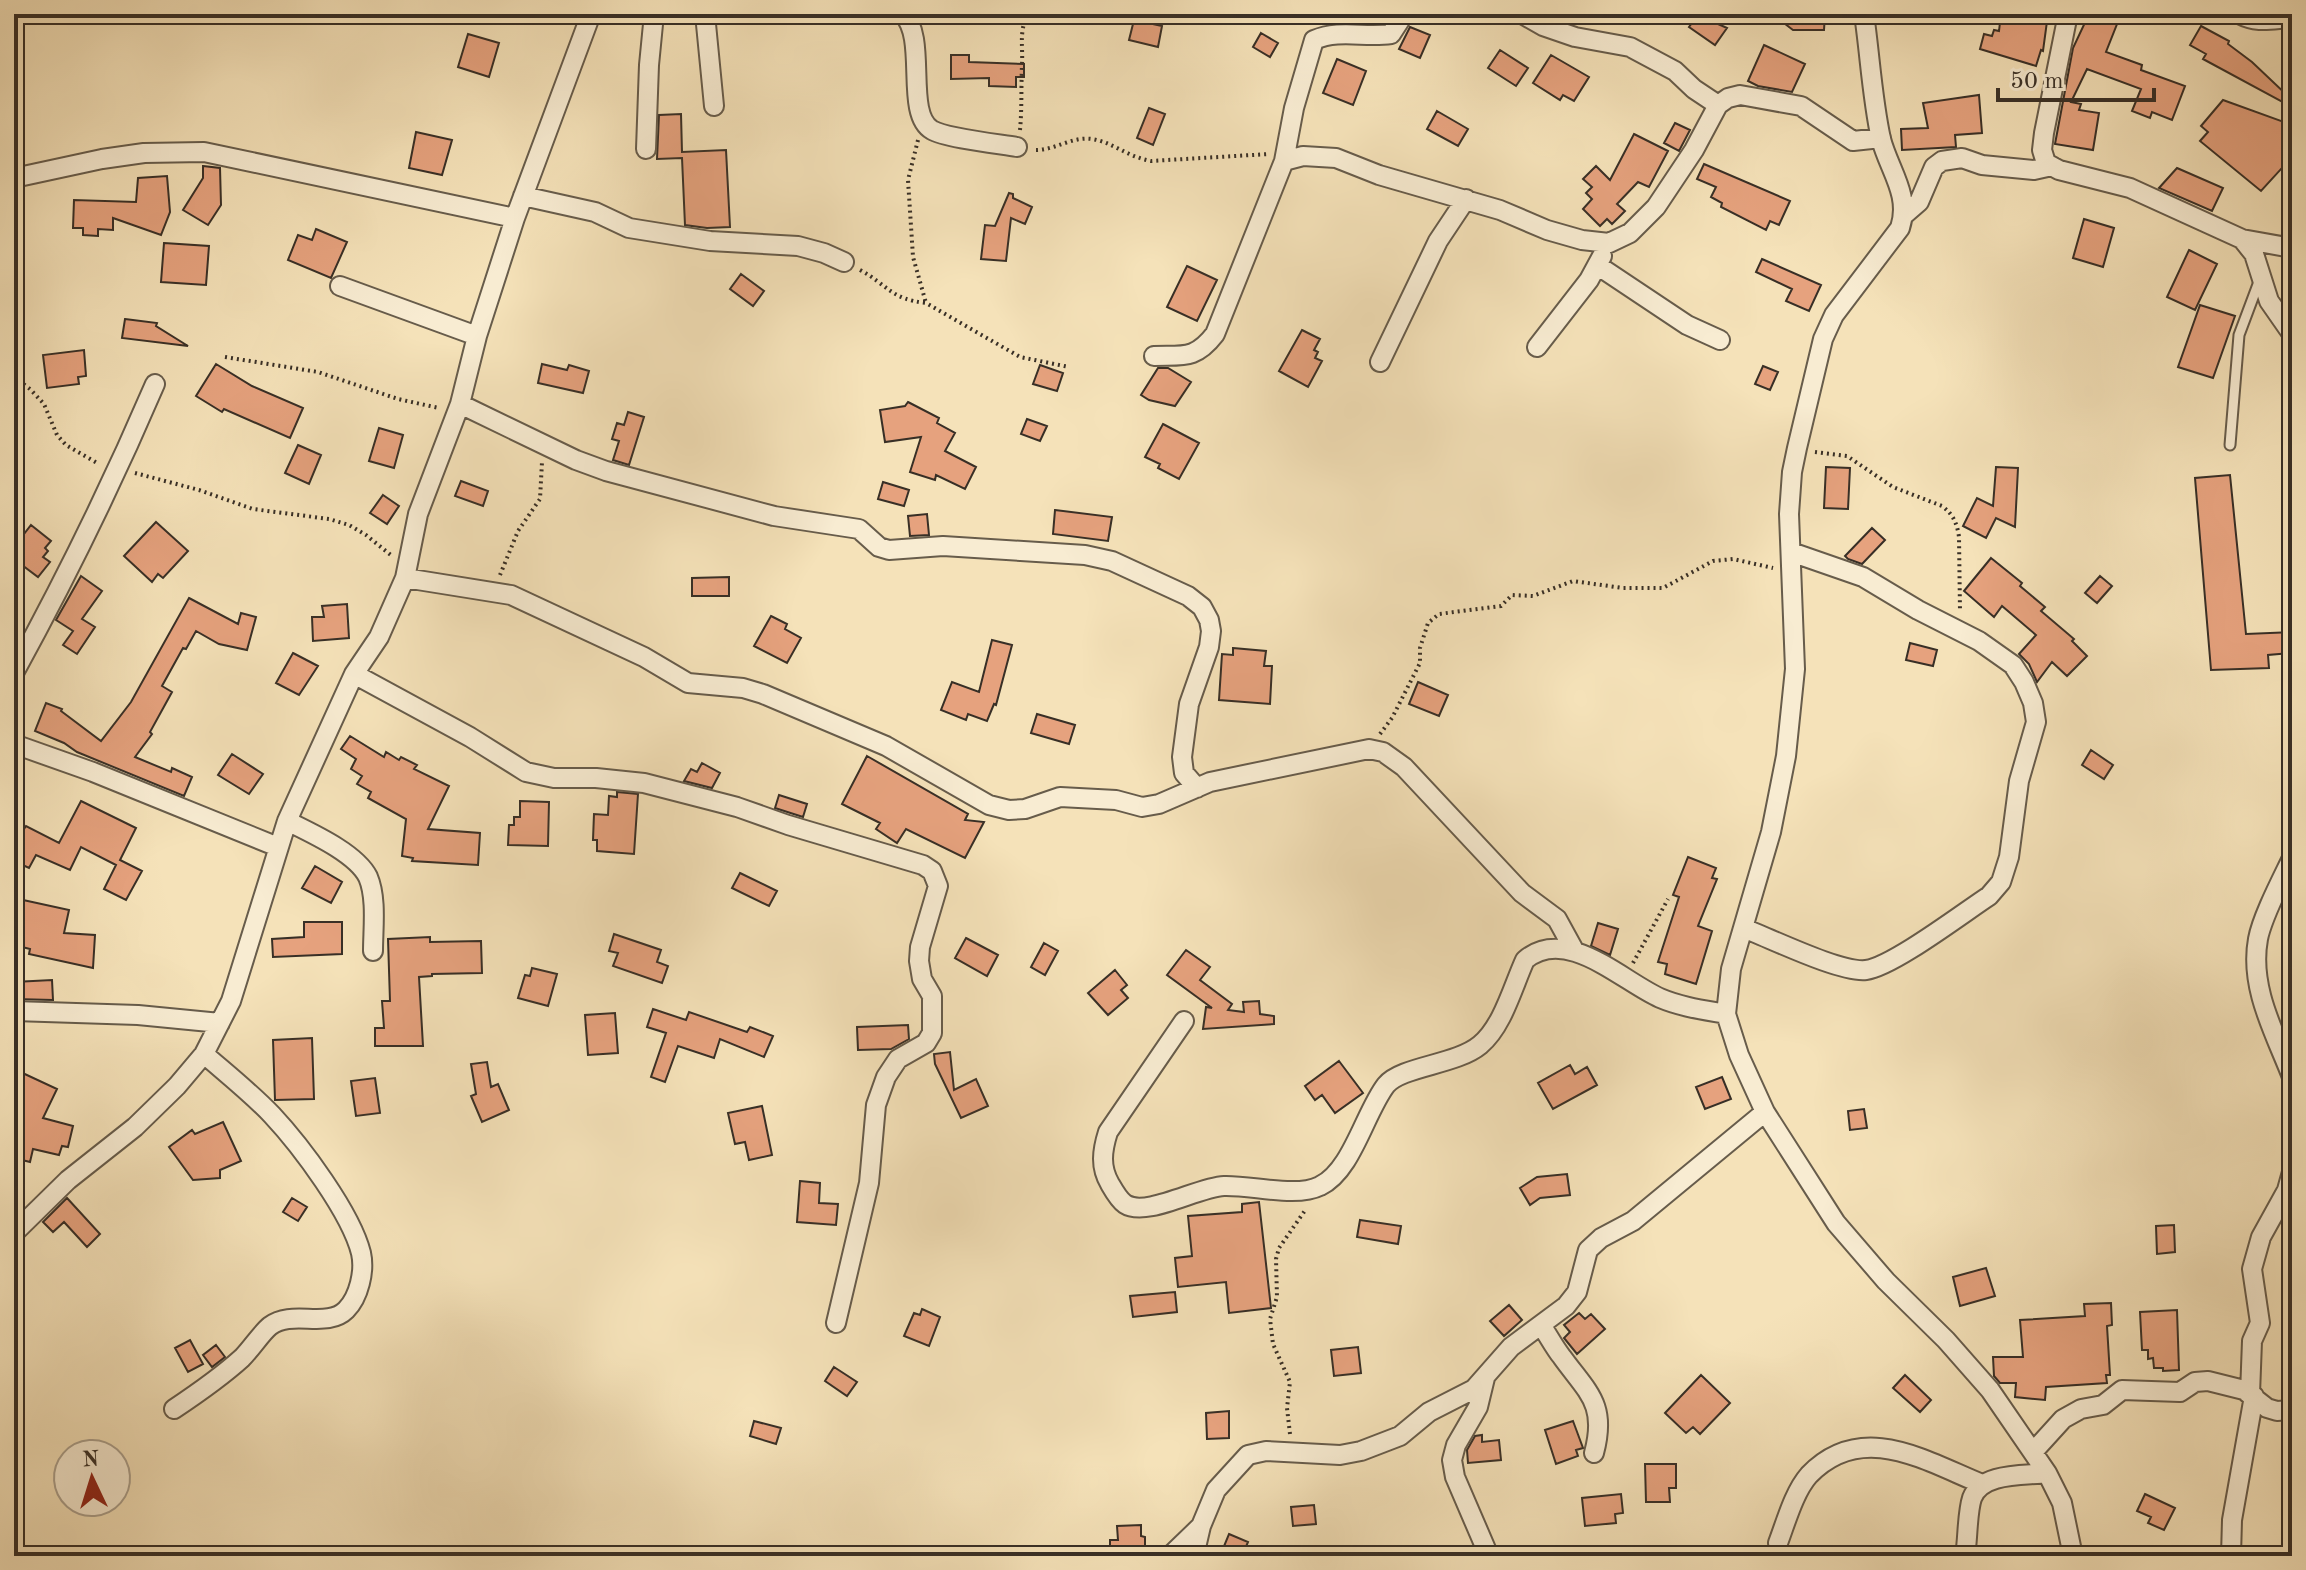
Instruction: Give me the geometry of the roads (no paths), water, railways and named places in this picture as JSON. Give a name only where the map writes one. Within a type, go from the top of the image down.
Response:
[{"type":"street","points":[[14,1233],[68,1180],[145,1117],[177,1086],[204,1054],[231,1001],[287,821],[354,674],[379,637],[406,571],[418,514],[458,408],[477,336],[515,218],[591,14]]},
{"type":"street","points":[[646,149],[654,14]]},
{"type":"street","points":[[705,14],[714,106]]},
{"type":"street","points":[[903,14],[912,29],[923,122],[943,135],[1017,147]]},
{"type":"street","points":[[1154,356],[1192,355],[1204,348],[1215,334],[1285,157],[1294,108],[1314,40],[1330,34],[1391,34],[1404,14]]},
{"type":"street","points":[[1522,14],[1543,26],[1575,37],[1630,47],[1675,71],[1718,105]]},
{"type":"street","points":[[1864,14],[1881,138],[1904,199],[1904,215],[1900,228],[1834,315],[1823,339],[1797,448],[1790,497],[1795,669],[1786,756],[1771,832],[1730,977],[1726,1014],[1739,1055],[1765,1112],[1836,1223],[1886,1281],[1946,1340],[1990,1390],[2047,1473],[2062,1503],[2073,1556]]},
{"type":"street","points":[[2068,14],[2044,133],[2042,150],[2046,163],[2130,188],[2242,239],[2292,248]]},
{"type":"street","points":[[2239,14],[2264,21],[2292,18]]},
{"type":"street","points":[[1285,157],[1336,158],[1379,175],[1466,199],[1582,240],[1609,243],[1630,233],[1656,207],[1694,150],[1718,105],[1728,98],[1740,95],[1801,106],[1853,141],[1881,138]]},
{"type":"street","points":[[14,178],[144,153],[204,152],[515,218]]},
{"type":"street","points":[[1904,215],[1919,202],[1934,167],[1942,161],[1962,158],[1982,165],[2034,170],[2052,166]]},
{"type":"street","points":[[523,196],[595,212],[629,228],[710,241],[798,246],[844,262]]},
{"type":"street","points":[[1380,362],[1438,241],[1466,199]]},
{"type":"street","points":[[2242,239],[2254,254],[2269,301],[2292,334]]},
{"type":"street","points":[[1537,347],[1597,265],[1609,243]]},
{"type":"street","points":[[1597,265],[1687,325],[1720,340]]},
{"type":"street","points":[[340,286],[477,336]]},
{"type":"street","points":[[14,673],[91,528],[155,384]]},
{"type":"street","points":[[458,408],[606,471],[774,516],[859,529],[879,547],[889,550],[943,546],[1085,555],[1112,561],[1188,596],[1202,607],[1211,631],[1209,647],[1189,704],[1182,757],[1184,773],[1197,788]]},
{"type":"street","points":[[1743,928],[1844,967],[1866,970],[1890,961],[1989,896],[2001,882],[2009,857],[2026,749],[2036,722],[2033,703],[2013,665],[1958,629],[1918,610],[1863,577],[1791,560]]},
{"type":"street","points":[[406,571],[524,600],[644,657],[688,683],[743,688],[886,746],[989,805],[1009,810],[1025,809],[1060,797],[1116,800],[1142,807],[1159,804],[1210,782],[1369,749],[1383,752],[1404,767],[1522,893],[1557,919],[1574,950],[1673,1002],[1726,1014]]},
{"type":"street","points":[[354,674],[470,737],[526,772],[554,778],[644,783],[737,807],[923,865],[932,871],[938,886],[920,947],[919,961],[922,979],[932,996],[932,1033],[926,1043],[898,1059],[886,1077],[876,1105],[869,1183],[836,1323]]},
{"type":"street","points":[[14,744],[107,777],[278,847]]},
{"type":"street","points":[[287,821],[338,850],[359,865],[369,879],[373,951]]},
{"type":"street","points":[[2292,858],[2257,942],[2259,989],[2267,1018],[2292,1077]]},
{"type":"street","points":[[1184,1021],[1108,1132],[1103,1149],[1104,1170],[1123,1203],[1135,1208],[1221,1186],[1302,1192],[1320,1187],[1332,1178],[1353,1148],[1386,1085],[1396,1077],[1442,1064],[1478,1046],[1498,1021],[1525,960],[1543,951],[1574,950]]},
{"type":"street","points":[[14,1011],[138,1015],[220,1023]]},
{"type":"street","points":[[174,1409],[218,1379],[259,1341],[270,1326],[290,1317],[330,1318],[344,1313],[354,1300],[361,1278],[362,1256],[356,1238],[310,1159],[271,1114],[204,1054]]},
{"type":"street","points":[[1194,1556],[1201,1526],[1216,1490],[1248,1455],[1292,1451],[1340,1455],[1380,1445],[1400,1436],[1429,1412],[1474,1389],[1511,1347],[1566,1306],[1577,1292],[1588,1250],[1601,1238],[1633,1221],[1765,1112]]},
{"type":"street","points":[[2231,1556],[2232,1520],[2252,1395],[2252,1341],[2260,1323],[2252,1269],[2261,1237],[2287,1190],[2292,1172]]},
{"type":"street","points":[[1541,1325],[1594,1398],[1599,1423],[1594,1453]]},
{"type":"street","points":[[1485,1378],[1478,1407],[1456,1445],[1452,1460],[1455,1477],[1489,1556]]},
{"type":"street","points":[[2033,1452],[2063,1419],[2081,1409],[2103,1405],[2122,1390],[2180,1392],[2195,1382],[2208,1381],[2252,1395],[2267,1408],[2292,1410]]},
{"type":"street","points":[[1778,1543],[1808,1476],[1833,1457],[1860,1447],[1879,1446],[1897,1450],[1982,1484]]},
{"type":"street","points":[[1965,1556],[1972,1498],[1982,1484],[1997,1478],[2047,1473]]},
{"type":"street","points":[[1170,1556],[1201,1526]]},
{"type":"lane","points":[[2230,445],[2239,335],[2262,276]]}]
